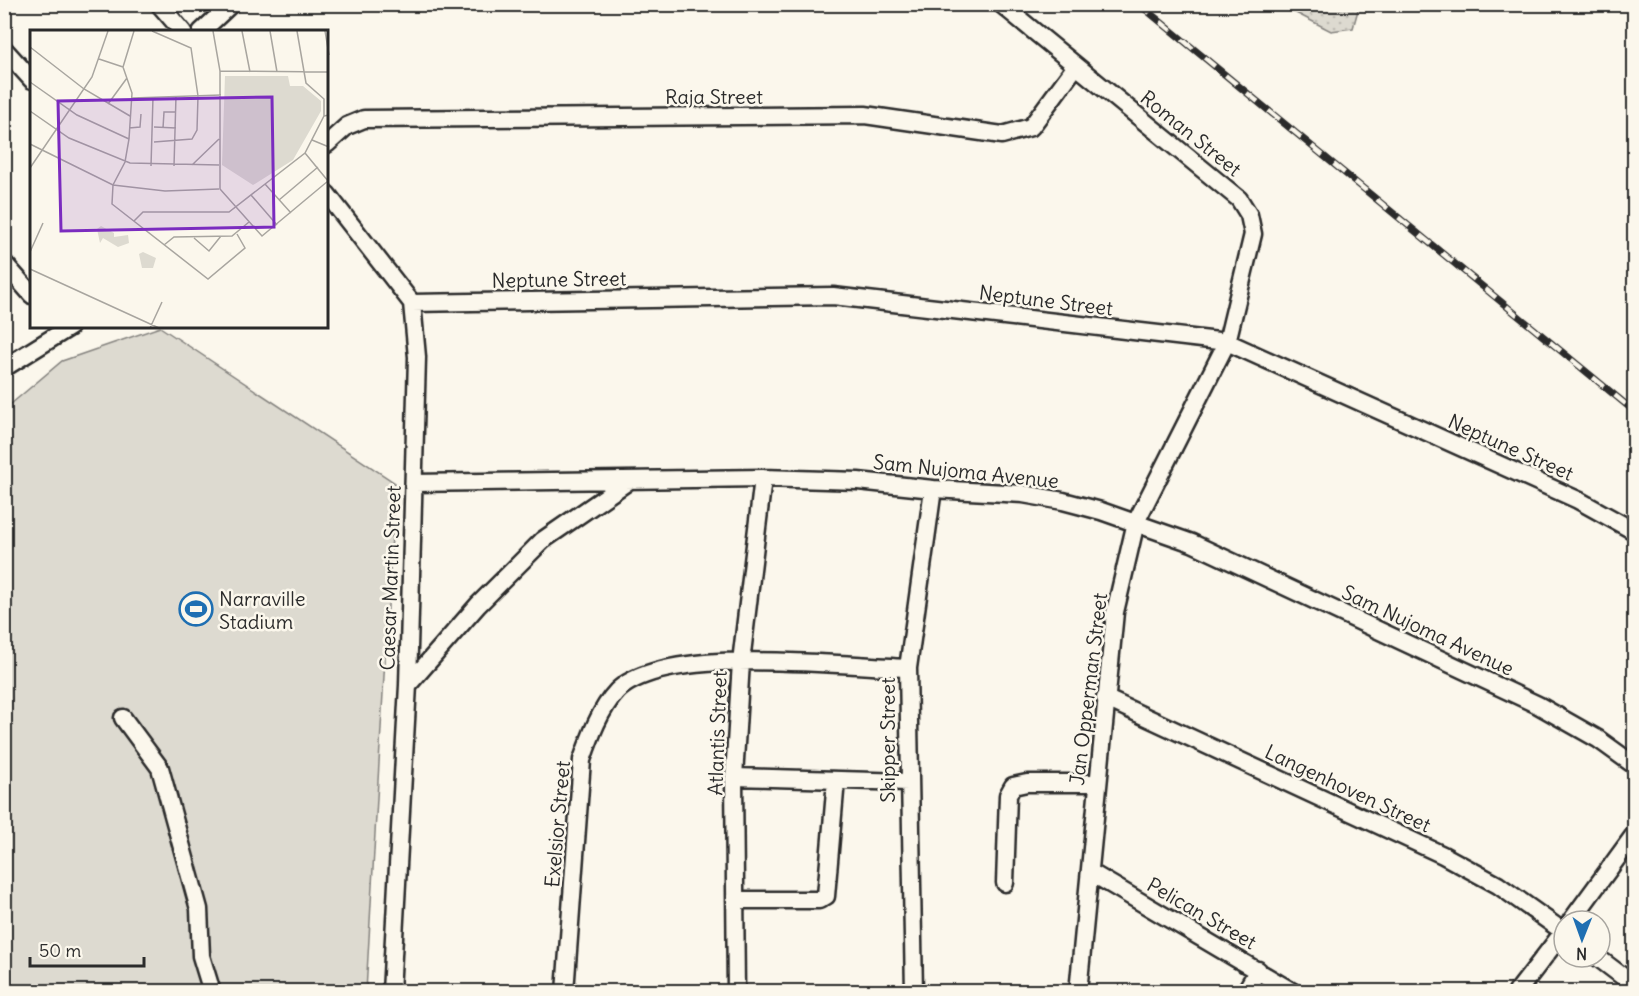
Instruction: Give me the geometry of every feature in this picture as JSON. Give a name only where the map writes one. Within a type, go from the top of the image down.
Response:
[{"type":"street","points":[[159,4],[181,30]]},
{"type":"street","points":[[203,30],[231,4]]},
{"type":"street","name":"Roman Street","points":[[1001,4],[1239,199],[1249,215],[1253,234],[1227,342]]},
{"type":"street","points":[[4,49],[30,78]]},
{"type":"street","name":"Raja Street","points":[[328,143],[347,126],[364,119],[865,115],[1002,135],[1031,127],[1076,66]]},
{"type":"street","points":[[328,195],[412,303]]},
{"type":"street","points":[[4,263],[30,293]]},
{"type":"street","name":"Neptune Street","points":[[412,303],[833,296],[1227,342],[1578,500],[1635,531]]},
{"type":"street","name":"Caesar Martin Street","points":[[391,992],[408,685],[417,357],[412,303]]},
{"type":"street","points":[[4,369],[64,329]]},
{"type":"street","name":"Jan Opperman Street","points":[[1078,992],[1115,612],[1136,522],[1227,342]]},
{"type":"street","name":"Sam Nujoma Avenue","points":[[414,483],[763,478],[858,481],[933,489],[1023,494],[1063,501],[1136,522],[1192,543],[1538,705],[1598,739],[1635,765]]},
{"type":"street","name":"Atlantis Street","points":[[736,992],[734,777],[741,662],[763,478]]},
{"type":"street","points":[[408,685],[478,605],[543,540],[630,480]]},
{"type":"street","name":"Skipper Street","points":[[914,992],[908,782],[908,668],[933,489]]},
{"type":"street","name":"Exelsior Street","points":[[565,992],[582,760],[592,731],[617,691],[641,676],[673,666],[741,662],[908,668]]},
{"type":"street","name":"Langenhoven Street","points":[[1105,698],[1443,855],[1498,885],[1552,920]]},
{"type":"street","points":[[123,718],[160,768],[199,909],[201,956],[212,992]]},
{"type":"street","points":[[734,777],[908,782]]},
{"type":"street","points":[[735,900],[819,900],[826,896],[836,780]]},
{"type":"street","points":[[1005,883],[1008,795],[1013,786],[1027,783],[1098,783]]},
{"type":"street","points":[[1581,909],[1635,835]]},
{"type":"street","name":"Pelican Street","points":[[1090,872],[1293,992]]},
{"type":"street","points":[[1516,992],[1552,947]]},
{"type":"street","points":[[1612,968],[1635,985]]},
{"type":"street","points":[[1245,992],[1258,970]]},
{"type":"shaded area","points":[[1286,5],[1355,5],[1358,10],[1353,28],[1331,31],[1294,12]]},
{"type":"shaded area","name":"Narraville Stadium","points":[[162,328],[395,483],[366,991],[5,991],[5,409],[62,361]]},
{"type":"railway","points":[[1139,4],[1634,411]]},
{"type":"place","name":"Narraville Stadium","points":[[196,609]]}]
